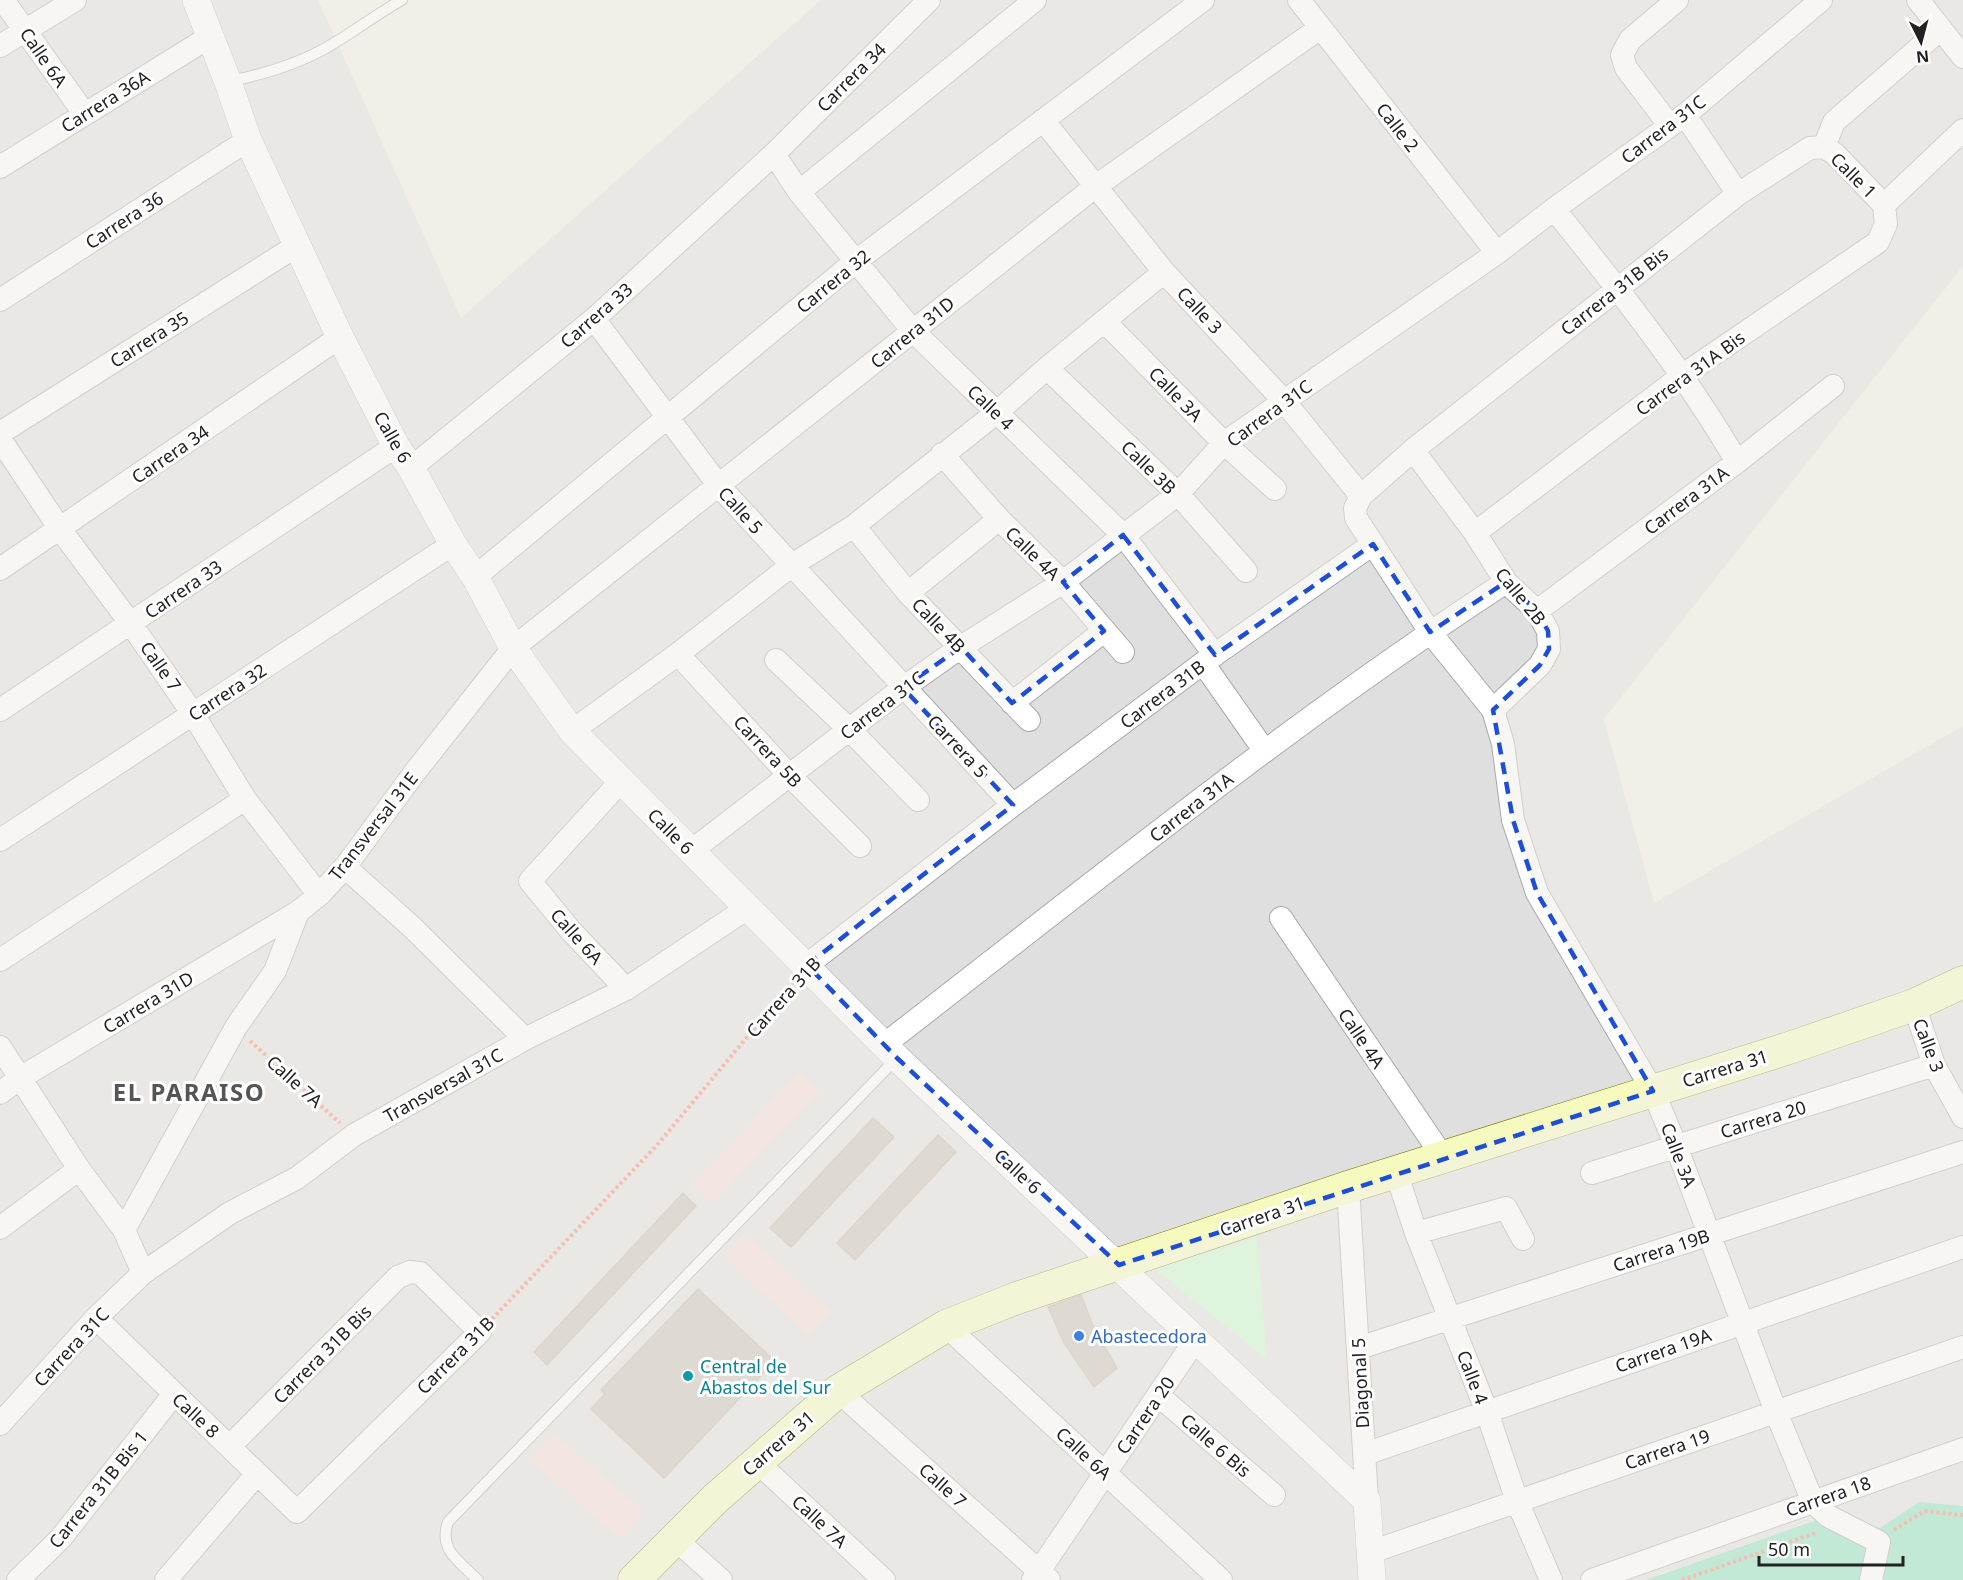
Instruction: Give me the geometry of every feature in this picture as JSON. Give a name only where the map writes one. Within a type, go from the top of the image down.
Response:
[{"type":"main road","name":"Carrera 31","points":[[634,1580],[674,1538],[756,1461],[838,1390],[946,1326],[1017,1298],[1348,1187],[1786,1049],[1914,1005],[1963,982]]},
{"type":"street","name":"Calle 6A","points":[[3,0],[84,113]]},
{"type":"street","points":[[0,46],[75,0]]},
{"type":"street","name":"Calle 6","points":[[196,0],[248,140],[340,337],[396,446],[475,577],[513,648],[572,731],[891,1051],[1367,1501]]},
{"type":"street","name":"Carrera 34","points":[[774,154],[929,0]]},
{"type":"street","points":[[799,192],[1035,0]]},
{"type":"street","name":"Carrera 32","points":[[475,577],[856,261],[1203,0]]},
{"type":"street","name":"Calle 2","points":[[1299,0],[1497,253]]},
{"type":"street","points":[[1677,0],[1630,40],[1622,55],[1626,68],[1677,120],[1738,195]]},
{"type":"street","name":"Carrera 31C","points":[[691,851],[903,688],[961,647],[1063,582],[1178,494],[1224,443],[1497,253],[1677,120],[1821,0]]},
{"type":"street","points":[[1918,0],[1963,57]]},
{"type":"street","name":"Carrera 31D","points":[[513,648],[1096,186],[1320,28]]},
{"type":"street","points":[[1824,147],[1834,122],[1941,29]]},
{"type":"street","name":"Carrera 36A","points":[[0,167],[211,36]]},
{"type":"street","name":"Calle 3","points":[[1043,120],[1164,272],[1284,401],[1361,496]]},
{"type":"street","points":[[1884,205],[1963,130]]},
{"type":"street","name":"Carrera 36","points":[[0,300],[248,140]]},
{"type":"street","name":"Carrera 31B Bis","points":[[1361,496],[1413,450],[1738,195],[1810,148],[1824,147]]},
{"type":"street","name":"Calle 1","points":[[1824,147],[1835,154],[1884,205]]},
{"type":"street","name":"Calle 4","points":[[774,154],[799,192],[913,331],[1123,535],[1209,659],[1264,750]]},
{"type":"street","name":"Carrera 33","points":[[411,468],[594,319],[774,154]]},
{"type":"street","name":"Carrera 31A Bis","points":[[1476,533],[1683,375],[1878,242],[1886,224],[1884,205]]},
{"type":"street","points":[[1554,209],[1618,288],[1683,375],[1737,462]]},
{"type":"street","name":"Carrera 35","points":[[0,433],[298,245]]},
{"type":"street","points":[[572,731],[678,654],[792,565],[855,526],[1164,272]]},
{"type":"street","name":"Calle 5","points":[[594,319],[719,486],[903,688]]},
{"type":"street","name":"Calle 3A","points":[[1105,322],[1224,443],[1275,489]]},
{"type":"street","name":"Carrera 34","points":[[0,569],[340,337]]},
{"type":"street","name":"Calle 3B","points":[[1047,368],[1178,494],[1246,571]]},
{"type":"street","name":"Carrera 31A","points":[[1537,611],[1737,462],[1833,386]]},
{"type":"street","name":"Calle 7","points":[[0,440],[60,529],[131,624],[193,714],[245,799],[318,895]]},
{"type":"street","name":"Carrera 33","points":[[0,710],[396,446]]},
{"type":"street","name":"Calle 2B","points":[[1413,450],[1476,533],[1506,582],[1537,611],[1548,631],[1549,649],[1540,665],[1493,710]]},
{"type":"street","name":"Calle 4A","points":[[942,454],[999,519],[1063,582],[1123,652]]},
{"type":"street","points":[[1361,496],[1355,507],[1356,518],[1430,632],[1493,710]]},
{"type":"street","points":[[908,593],[999,519]]},
{"type":"street","name":"Calle 4B","points":[[855,526],[908,593],[1029,720]]},
{"type":"street","name":"Carrera 32","points":[[0,840],[453,544]]},
{"type":"street","name":"Carrera 31B","points":[[807,965],[1013,805],[1209,659],[1373,544]]},
{"type":"street","name":"Carrera 31A","points":[[891,1051],[1264,750],[1430,632],[1506,582]]},
{"type":"street","points":[[1012,703],[1104,631]]},
{"type":"street","name":"Transversal 31E","points":[[124,1230],[236,1028],[275,971],[298,912],[345,867],[415,772],[513,648]]},
{"type":"street","name":"Carrera 5B","points":[[678,654],[789,775],[860,846]]},
{"type":"street","points":[[776,660],[918,800]]},
{"type":"street","name":"Carrera 5","points":[[903,688],[1013,805]]},
{"type":"street","name":"Calle 3A","points":[[1493,710],[1503,744],[1513,820],[1537,893],[1653,1091],[1710,1234],[1776,1412],[1813,1502],[1828,1516],[1879,1542],[1871,1580]]},
{"type":"street","name":"Calle 6A","points":[[621,781],[530,881],[571,931],[626,989]]},
{"type":"street","points":[[0,960],[245,799]]},
{"type":"street","points":[[345,867],[405,920],[525,1039]]},
{"type":"street","name":"Transversal 31C","points":[[143,1273],[230,1213],[297,1178],[354,1135],[525,1039],[626,989],[749,908]]},
{"type":"street","name":"Carrera 31D","points":[[0,1093],[20,1078],[298,912]]},
{"type":"street","name":"Calle 4A","points":[[1281,918],[1443,1157]]},
{"type":"street","name":"Calle 3","points":[[1914,1005],[1934,1065],[1963,1117]]},
{"type":"street","points":[[0,1047],[79,1169],[124,1230],[143,1273]]},
{"type":"street","name":"Carrera 20","points":[[1592,1173],[1934,1065]]},
{"type":"street","name":"Carrera 19B","points":[[1359,1348],[1963,1152]]},
{"type":"street","points":[[0,1228],[79,1169]]},
{"type":"street","name":"Calle 4","points":[[1396,1172],[1416,1233],[1487,1412],[1517,1501],[1551,1580]]},
{"type":"street","name":"Diagonal 5","points":[[1348,1187],[1372,1580]]},
{"type":"street","points":[[1416,1233],[1506,1208],[1523,1239]]},
{"type":"street","name":"Carrera 19A","points":[[1365,1454],[1963,1247]]},
{"type":"street","name":"Carrera 31B Bis","points":[[230,1446],[398,1277],[410,1272],[420,1273],[480,1332]]},
{"type":"street","name":"Carrera 31C","points":[[0,1424],[96,1318],[143,1273]]},
{"type":"street","name":"Calle 8","points":[[96,1318],[297,1512]]},
{"type":"street","name":"Calle 6A","points":[[946,1326],[1221,1580]]},
{"type":"street","name":"Carrera 31B","points":[[297,1512],[480,1332]]},
{"type":"street","name":"Carrera 20","points":[[1040,1577],[1105,1473],[1196,1339]]},
{"type":"street","name":"Carrera 19","points":[[1371,1552],[1963,1347]]},
{"type":"street","name":"Calle 7","points":[[838,1390],[1040,1577]]},
{"type":"street","name":"Carrera 31B Bis 1","points":[[18,1580],[61,1538],[174,1394]]},
{"type":"street","name":"Calle 6 Bis","points":[[1158,1395],[1274,1495]]},
{"type":"street","name":"Carrera 18","points":[[1592,1580],[1963,1449]]},
{"type":"street","name":"Calle 7A","points":[[756,1461],[884,1580]]},
{"type":"street","points":[[166,1580],[257,1474]]},
{"type":"street","points":[[674,1538],[721,1580]]},
{"type":"lane","points":[[228,82],[283,68],[324,49],[381,11],[402,0]]},
{"type":"lane","points":[[478,1580],[447,1549],[444,1534],[448,1522],[891,1051]]},
{"type":"path","name":"Carrera 31B","points":[[480,1332],[658,1144],[807,965]]},
{"type":"path","name":"Calle 7A","points":[[236,1028],[354,1135]]},
{"type":"path","points":[[1863,1534],[1883,1538],[1924,1511],[1963,1515]]},
{"type":"path","points":[[1682,1580],[1819,1532]]},
{"type":"highlighted area","points":[[1123,535],[1215,655],[1373,544],[1430,632],[1506,582],[1537,611],[1548,631],[1549,649],[1540,665],[1493,710],[1513,820],[1537,893],[1653,1091],[1119,1265],[897,1058],[807,965],[1013,805],[903,688],[961,647],[1012,703],[1104,631],[1063,582]]},
{"type":"shaded area","points":[[0,0],[318,0],[461,318],[821,0],[1963,0],[1963,266],[1604,719],[1654,903],[1963,726],[1963,1580],[0,1580]]},
{"type":"shaded area","points":[[800,1072],[820,1091],[711,1204],[691,1185]]},
{"type":"shaded area","points":[[744,1233],[831,1312],[809,1336],[723,1257]]},
{"type":"shaded area","points":[[554,1433],[644,1512],[620,1539],[530,1460]]},
{"type":"green space","points":[[1257,1238],[1267,1360],[1154,1268]]},
{"type":"green space","points":[[1919,1502],[1963,1506],[1963,1580],[1646,1580],[1828,1516],[1880,1528]]},
{"type":"building","points":[[873,1118],[894,1137],[791,1247],[770,1228]]},
{"type":"building","points":[[938,1135],[956,1152],[855,1260],[837,1243]]},
{"type":"building","points":[[683,1193],[696,1206],[547,1365],[534,1352]]},
{"type":"building","name":"Central de Abastos del Sur","points":[[698,1289],[775,1361],[664,1478],[591,1409],[605,1394],[601,1390]]},
{"type":"building","name":"Abastecedora","points":[[1081,1295],[1094,1328],[1117,1368],[1094,1387],[1064,1343],[1048,1307]]},
{"type":"place","name":"Abastecedora","points":[[1079,1336]]},
{"type":"place","name":"Central de Abastos del Sur","points":[[688,1376]]},
{"type":"district","name":"EL PARAISO","points":[[189,1091]]}]
